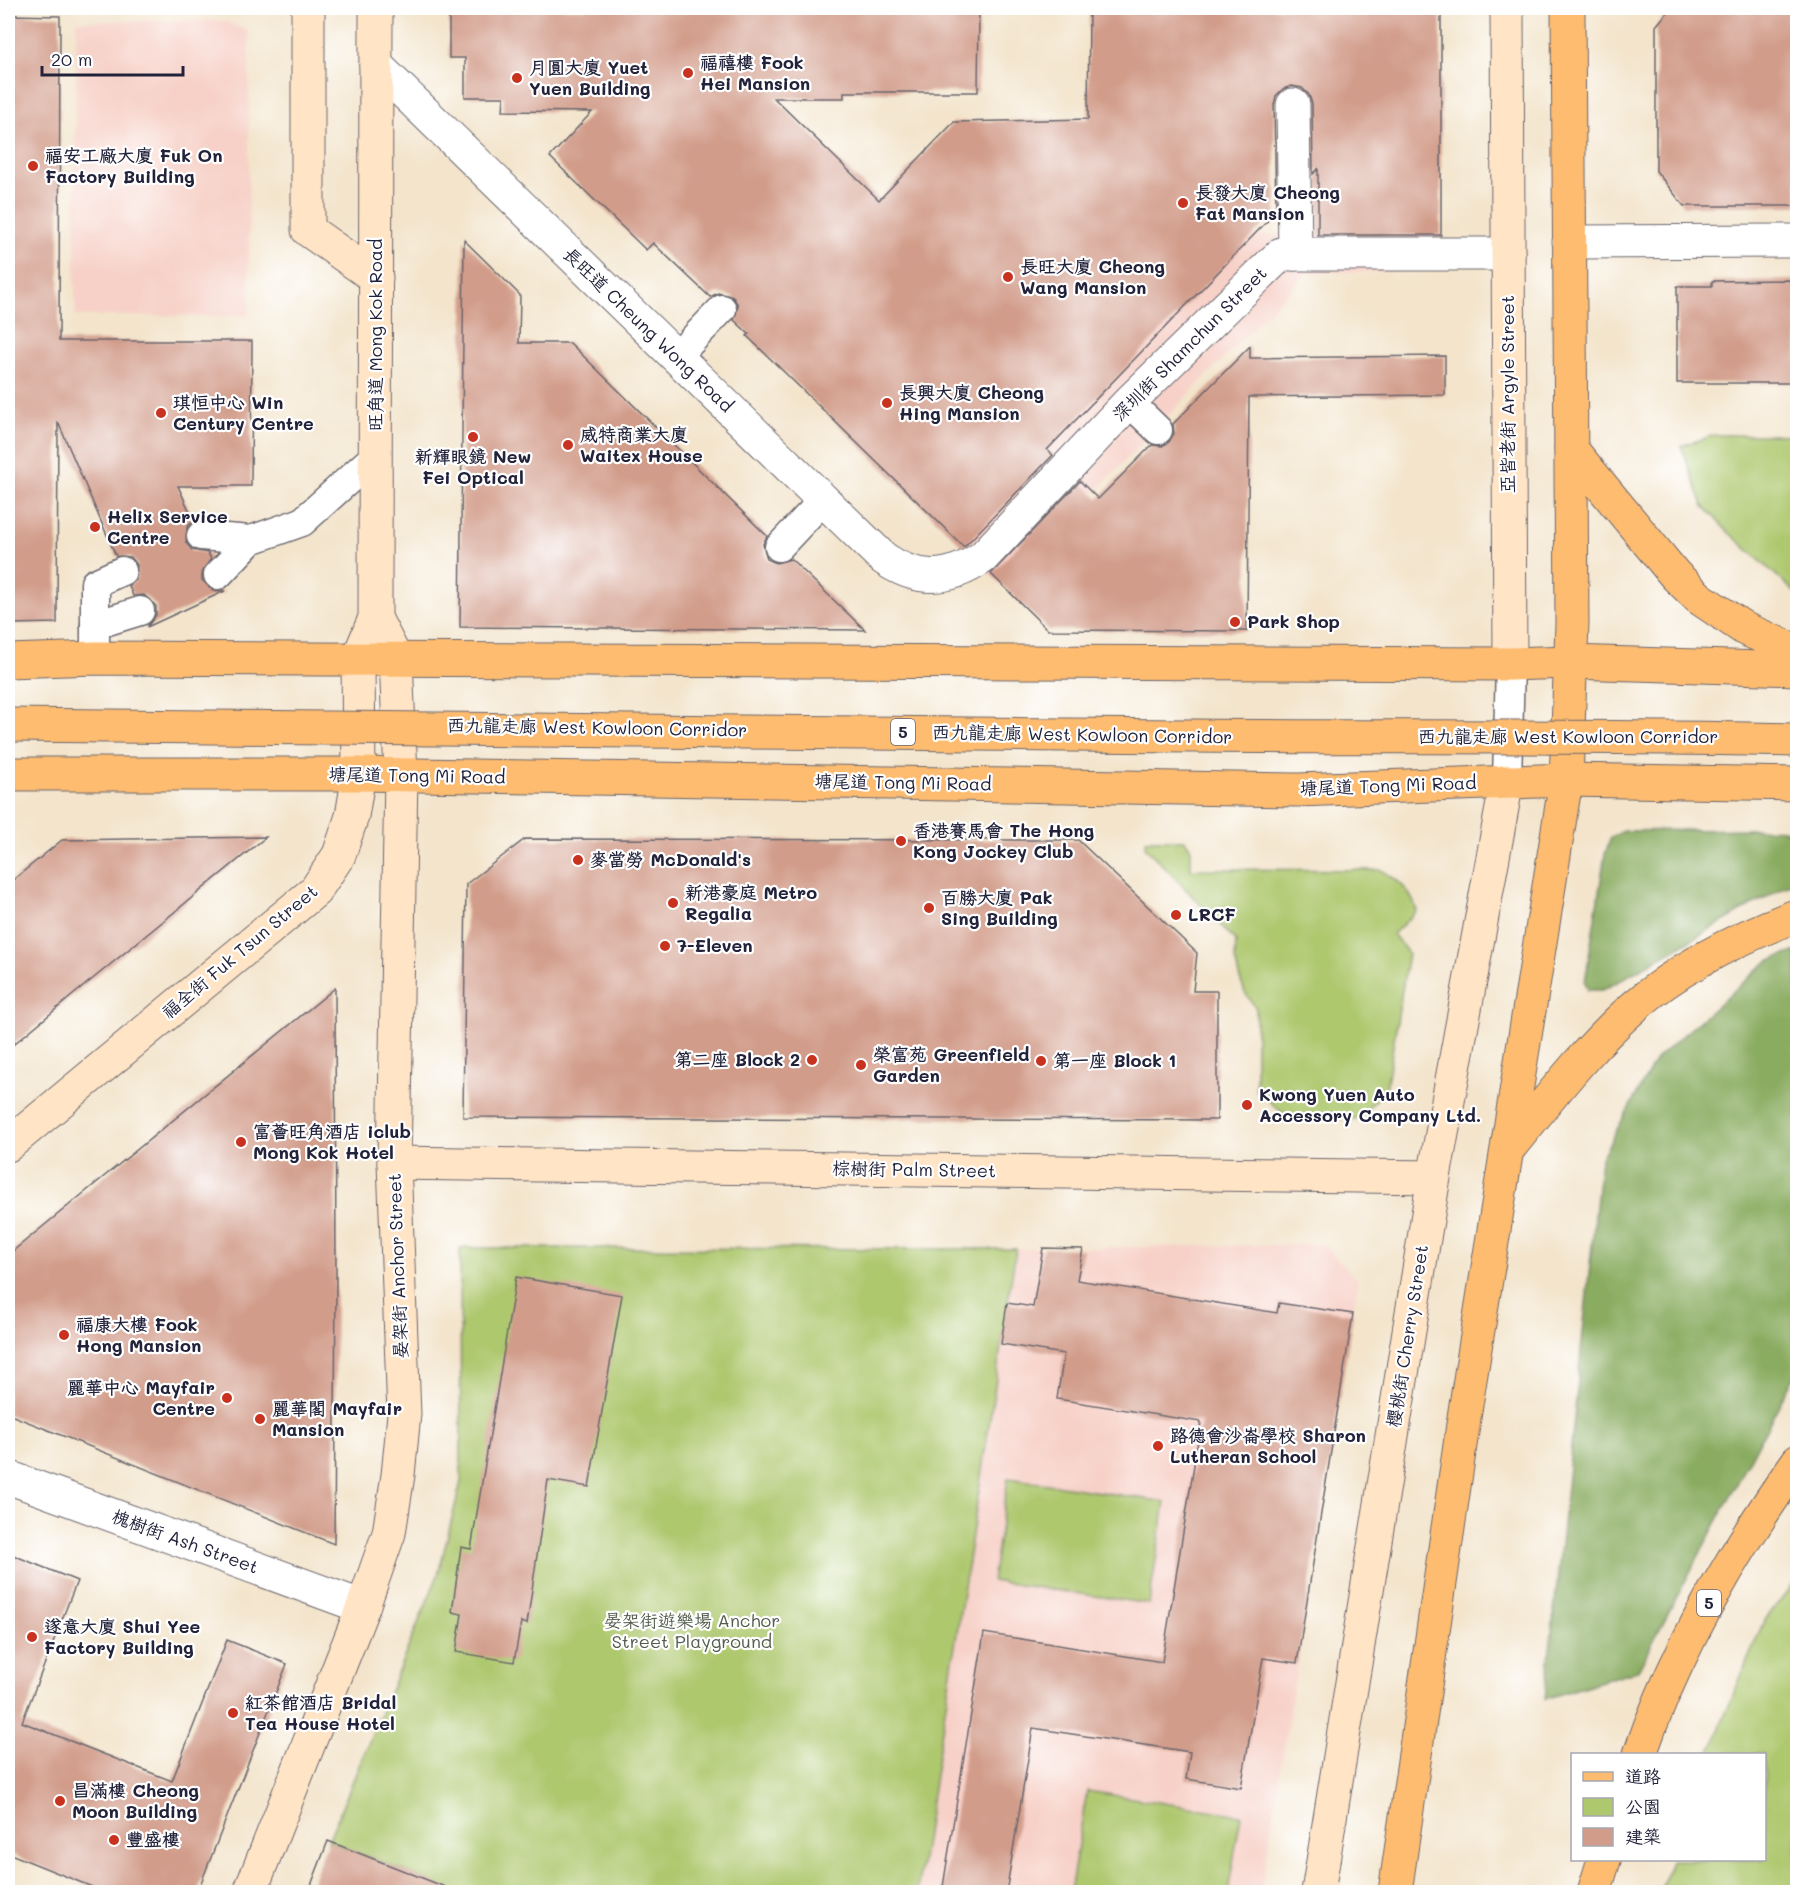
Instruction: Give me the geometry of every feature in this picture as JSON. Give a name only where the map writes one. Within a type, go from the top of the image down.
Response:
[{"type":"main road","points":[[1395,1893],[1465,1411],[1566,780],[1570,662],[1571,449],[1568,8]]},
{"type":"main road","points":[[1571,449],[1675,575],[1699,598],[1745,629],[1797,652]]},
{"type":"main road","points":[[8,661],[95,658],[1510,664],[1570,662],[1797,669]]},
{"type":"main road","name":"西九龍走廊 West Kowloon Corridor","points":[[8,725],[428,726],[1196,736],[1605,736],[1797,740]]},
{"type":"main road","name":"塘尾道 Tong Mi Road","points":[[8,774],[359,774],[1298,790],[1566,780],[1797,784]]},
{"type":"main road","points":[[1507,1150],[1568,1074],[1635,1006],[1673,977],[1726,946],[1797,915]]},
{"type":"main road","name":"5","points":[[1641,1753],[1684,1649],[1750,1528],[1797,1461]]},
{"type":"main road","points":[[1594,1893],[1604,1861]]},
{"type":"street","points":[[308,8],[308,230],[376,278]]},
{"type":"street","name":"旺角道 Mong Kok Road","points":[[358,659],[375,618],[376,8]]},
{"type":"street","name":"亞皆老街 Argyle Street","points":[[1507,8],[1510,664]]},
{"type":"street","name":"長旺道 Cheung Wong Road","points":[[376,64],[883,558],[897,568],[931,577]]},
{"type":"street","points":[[1293,105],[1295,254]]},
{"type":"street","points":[[1569,242],[1797,241]]},
{"type":"street","name":"深圳街 Shamchun Street","points":[[931,577],[949,575],[967,568],[983,557],[1130,402],[1281,254],[1508,254]]},
{"type":"street","name":"晏架街 Anchor Street","points":[[250,1893],[363,1607],[389,1533],[404,1414],[394,1162],[401,775],[396,659],[375,618]]},
{"type":"street","name":"福全街 Fuk Tsun Street","points":[[8,1145],[315,891],[339,855],[352,816],[359,774],[358,659]]},
{"type":"street","name":"櫻桃街 Cherry Street","points":[[1318,1893],[1434,1177],[1507,781]]},
{"type":"street","name":"棕樹街 Palm Street","points":[[394,1162],[1434,1177]]},
{"type":"street","name":"槐樹街 Ash Street","points":[[8,1477],[363,1607]]},
{"type":"lane","points":[[676,357],[722,309]]},
{"type":"lane","points":[[1130,402],[1158,430]]},
{"type":"lane","points":[[201,536],[251,540],[302,522],[376,455]]},
{"type":"lane","points":[[779,547],[823,500]]},
{"type":"lane","points":[[218,575],[251,540]]},
{"type":"lane","points":[[95,658],[96,583],[122,571]]},
{"type":"lane","points":[[95,625],[140,611]]},
{"type":"lane","name":"亞皆老街 Argyle Street","points":[[1507,781],[1510,664]]},
{"type":"shaded area","points":[[76,21],[226,21],[249,32],[249,316],[75,316]]},
{"type":"shaded area","points":[[1441,234],[1441,271],[1306,273],[1003,587],[957,542],[1253,235]]},
{"type":"shaded area","name":"路德會沙崙學校 Sharon Lutheran School","points":[[1323,1244],[1358,1280],[1261,1892],[917,1892],[1016,1249]]},
{"type":"green space","points":[[1715,435],[1797,435],[1797,594],[1726,530],[1703,505],[1681,446]]},
{"type":"green space","points":[[1797,830],[1797,880],[1603,990],[1588,990],[1585,982],[1605,854],[1611,837],[1624,831]]},
{"type":"green space","points":[[1146,840],[1185,840],[1191,849],[1191,869],[1381,870],[1399,882],[1408,892],[1417,911],[1393,934],[1408,953],[1386,1090],[1357,1119],[1286,1116],[1256,1090],[1256,1008],[1245,993],[1239,976],[1235,959],[1236,941],[1145,847]]},
{"type":"green space","points":[[1797,951],[1797,1371],[1638,1670],[1545,1699],[1601,1158],[1657,1058],[1768,961]]},
{"type":"green space","name":"晏架街遊樂場 Anchor Street Playground","points":[[460,1248],[1016,1249],[917,1892],[425,1892],[429,1881],[328,1841],[438,1575],[461,1482]]},
{"type":"green space","points":[[1008,1478],[1165,1502],[1149,1604],[992,1581]]},
{"type":"green space","points":[[1797,1578],[1797,1892],[1660,1892],[1671,1861],[1766,1861],[1766,1753],[1709,1753],[1763,1623]]},
{"type":"green space","points":[[1087,1791],[1241,1815],[1228,1892],[1070,1892]]},
{"type":"building","points":[[449,8],[979,8],[978,92],[844,92],[844,98],[774,98],[879,200],[954,122],[1088,119],[1089,8],[1441,8],[1441,235],[1318,235],[1318,169],[1313,174],[1312,104],[1309,95],[1302,88],[1292,86],[1283,89],[1276,96],[1274,105],[1276,212],[1047,450],[1053,455],[964,547],[747,336],[749,334],[734,320],[738,305],[733,297],[718,293],[710,297],[653,243],[646,250],[550,157],[592,112],[503,111],[504,97],[465,97],[465,58],[449,58]]},
{"type":"building","points":[[1671,8],[1797,8],[1797,206],[1684,206],[1656,171],[1656,26]]},
{"type":"building","points":[[8,15],[60,16],[59,341],[252,341],[251,486],[178,486],[194,521],[187,527],[186,543],[192,550],[208,553],[211,559],[202,571],[202,580],[214,591],[225,591],[147,627],[156,615],[156,606],[144,595],[133,596],[129,586],[136,580],[137,565],[131,557],[116,556],[58,422],[57,623],[8,624]]},
{"type":"building","points":[[464,240],[520,295],[519,343],[570,343],[767,536],[763,544],[767,559],[776,563],[791,559],[865,630],[460,627]]},
{"type":"building","points":[[1797,280],[1797,383],[1677,383],[1677,286],[1712,286],[1712,281]]},
{"type":"building","points":[[1250,346],[1250,358],[1445,356],[1445,395],[1249,397],[1247,631],[1048,630],[991,574],[1080,481],[1098,499],[1152,445],[1162,446],[1169,442],[1174,433],[1173,424]]},
{"type":"building","points":[[266,837],[8,1049],[8,884],[62,840]]},
{"type":"building","points":[[525,839],[1078,840],[1197,953],[1193,991],[1217,991],[1217,1120],[463,1117],[466,884]]},
{"type":"building","points":[[335,988],[334,1544],[8,1414],[8,1255]]},
{"type":"building","points":[[1043,1248],[1083,1249],[1077,1280],[1277,1313],[1279,1303],[1353,1314],[1297,1663],[1263,1658],[1241,1788],[1186,1779],[1190,1752],[1033,1728],[1006,1893],[942,1893],[984,1633],[1162,1662],[1201,1422],[1057,1399],[1064,1354],[1001,1344],[1007,1303],[1033,1307]]},
{"type":"building","points":[[516,1277],[622,1295],[589,1487],[548,1480],[527,1624],[521,1622],[514,1662],[456,1652],[462,1614],[452,1612],[461,1547],[471,1549]]},
{"type":"building","points":[[8,1553],[77,1581],[22,1722],[172,1781],[227,1640],[287,1664],[197,1893],[107,1893],[8,1853]]},
{"type":"building","points":[[328,1841],[453,1890],[453,1893],[308,1893]]},
{"type":"place","name":"福禧樓 Fook Hei Mansion","points":[[688,73]]},
{"type":"place","name":"月圓大廈 Yuet Yuen Building","points":[[517,78]]},
{"type":"place","name":"福安工廠大廈 Fuk On Factory Building","points":[[33,166]]},
{"type":"place","name":"長發大廈 Cheong Fat Mansion","points":[[1183,203]]},
{"type":"place","name":"長旺大廈 Cheong Wang Mansion","points":[[1008,277]]},
{"type":"place","name":"長興大廈 Cheong Hing Mansion","points":[[887,403]]},
{"type":"place","name":"琪恒中心 Win Century Centre","points":[[161,413]]},
{"type":"place","name":"新輝眼鏡 New Fei Optical","points":[[473,437]]},
{"type":"place","name":"威特商業大廈 Waitex House","points":[[568,445]]},
{"type":"place","name":"Helix Service Centre","points":[[95,527]]},
{"type":"place","name":"Park Shop","points":[[1235,622]]},
{"type":"place","name":"香港賽馬會 The Hong Kong Jockey Club","points":[[901,841]]},
{"type":"place","name":"麥當勞 McDonald's","points":[[578,860]]},
{"type":"place","name":"新港豪庭 Metro Regalia","points":[[673,903]]},
{"type":"place","name":"百勝大廈 Pak Sing Building","points":[[929,908]]},
{"type":"place","name":"LRCF","points":[[1176,915]]},
{"type":"place","name":"7-Eleven","points":[[665,946]]},
{"type":"place","name":"第二座 Block 2","points":[[812,1060]]},
{"type":"place","name":"第一座 Block 1","points":[[1041,1061]]},
{"type":"place","name":"榮富苑 Greenfield Garden","points":[[861,1065]]},
{"type":"place","name":"Kwong Yuen Auto Accessory Company Ltd.","points":[[1247,1105]]},
{"type":"place","name":"富薈旺角酒店 iclub Mong Kok Hotel","points":[[241,1142]]},
{"type":"place","name":"福康大樓 Fook Hong Mansion","points":[[64,1335]]},
{"type":"place","name":"麗華中心 Mayfair Centre","points":[[227,1398]]},
{"type":"place","name":"麗華閣 Mayfair Mansion","points":[[260,1419]]},
{"type":"place","name":"路德會沙崙學校 Sharon Lutheran School","points":[[1158,1446]]},
{"type":"place","name":"遂意大廈 Shui Yee Factory Building","points":[[32,1637]]},
{"type":"place","name":"紅茶館酒店 Bridal Tea House Hotel","points":[[233,1713]]},
{"type":"place","name":"昌滿樓 Cheong Moon Building","points":[[60,1801]]},
{"type":"place","name":"豐盛樓","points":[[114,1840]]}]
